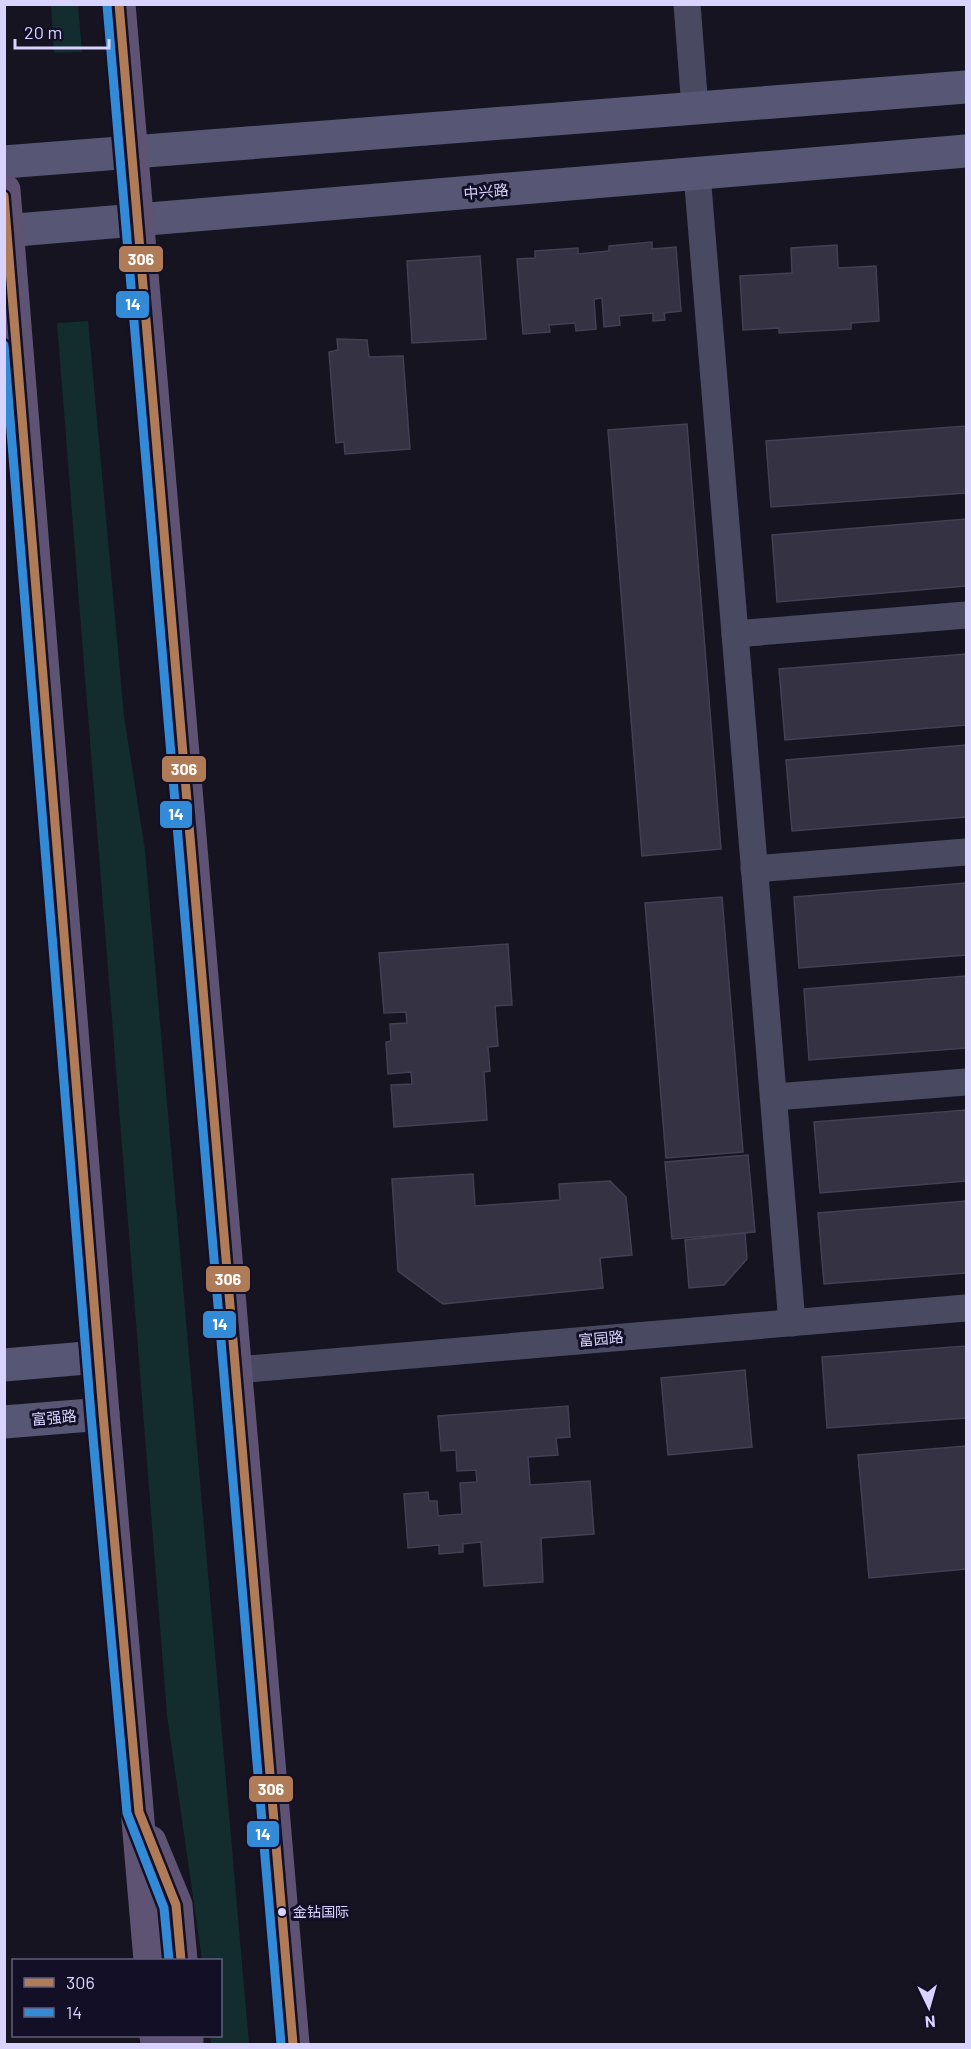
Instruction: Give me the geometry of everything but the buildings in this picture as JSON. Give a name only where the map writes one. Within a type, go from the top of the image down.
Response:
[{"type":"main road","points":[[119,4],[293,2044]]},
{"type":"main road","points":[[4,190],[98,1357],[150,1959]]},
{"type":"main road","points":[[139,1812],[176,1905],[181,1959]]},
{"type":"street","points":[[687,4],[695,108]]},
{"type":"street","points":[[4,162],[966,87]]},
{"type":"street","name":"中兴路","points":[[6,231],[966,152]]},
{"type":"street","points":[[697,174],[792,1323]]},
{"type":"street","points":[[735,634],[966,615]]},
{"type":"street","points":[[754,870],[966,852]]},
{"type":"street","points":[[775,1097],[966,1082]]},
{"type":"street","name":"富园路","points":[[236,1370],[966,1308]]},
{"type":"street","points":[[4,1365],[98,1357]]},
{"type":"street","name":"富强路","points":[[4,1422],[103,1414]]},
{"type":"green space","points":[[51,5],[78,5],[82,52],[54,53]]},
{"type":"green space","points":[[88,321],[124,716],[145,850],[249,2044],[211,2044],[210,2037],[222,2037],[222,1959],[202,1959],[167,1715],[57,323]]},
{"type":"transit line","name":"306","points":[[119,4],[293,2044]]},
{"type":"transit line","name":"14","points":[[107,5],[281,2044]]},
{"type":"transit line","name":"306","points":[[4,196],[103,1414],[139,1812],[176,1905],[181,1959]]},
{"type":"transit line","name":"14","points":[[4,345],[91,1415],[127,1813],[164,1908],[169,1959]]},
{"type":"place","name":"金钻国际","points":[[282,1912]]}]
